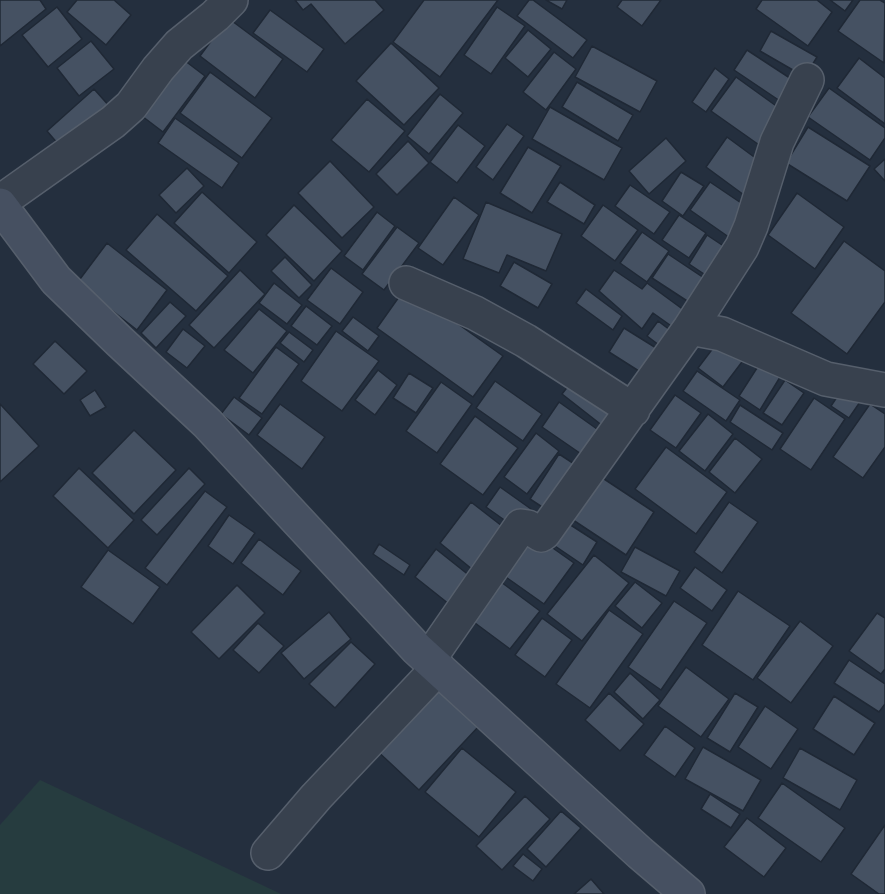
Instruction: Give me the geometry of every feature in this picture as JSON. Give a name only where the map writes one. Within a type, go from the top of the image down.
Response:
[{"type":"street","points":[[231,0],[179,45],[158,69],[132,106],[0,203],[56,280],[207,423],[417,649],[640,854],[688,894]]},
{"type":"street","points":[[268,853],[434,664],[521,526],[541,536],[544,533],[633,410],[690,328],[742,247],[751,226],[777,142],[807,80]]},
{"type":"street","points":[[406,283],[475,313],[526,341],[633,410]]},
{"type":"street","points":[[690,328],[722,334],[826,379],[885,390]]},
{"type":"green space","points":[[40,780],[281,894],[0,894],[0,825]]},
{"type":"building","points":[[0,0],[40,0],[46,9],[0,46]]},
{"type":"building","points":[[77,0],[114,0],[131,15],[106,45],[67,12]]},
{"type":"building","points":[[295,0],[375,0],[384,10],[345,44],[311,4],[303,10]]},
{"type":"building","points":[[424,0],[498,0],[440,77],[393,42]]},
{"type":"building","points":[[529,0],[533,0],[587,40],[573,58],[517,16]]},
{"type":"building","points":[[546,0],[567,0],[562,9]]},
{"type":"building","points":[[622,0],[661,0],[642,26],[617,7]]},
{"type":"building","points":[[762,0],[817,0],[832,12],[808,46],[756,9]]},
{"type":"building","points":[[830,0],[853,0],[845,11]]},
{"type":"building","points":[[860,0],[880,0],[885,3],[884,63],[838,31]]},
{"type":"building","points":[[57,7],[82,39],[48,67],[22,35]]},
{"type":"building","points":[[497,7],[525,26],[491,74],[464,55]]},
{"type":"building","points":[[270,10],[324,49],[307,72],[253,33]]},
{"type":"building","points":[[228,18],[283,59],[255,98],[200,56]]},
{"type":"building","points":[[528,30],[551,49],[528,77],[505,58]]},
{"type":"building","points":[[771,31],[817,57],[805,77],[760,51]]},
{"type":"building","points":[[91,41],[114,69],[79,96],[57,68]]},
{"type":"building","points":[[391,43],[439,88],[404,125],[356,81]]},
{"type":"building","points":[[592,46],[657,81],[640,112],[575,77]]},
{"type":"building","points":[[747,50],[799,84],[786,105],[734,70]]},
{"type":"building","points":[[554,52],[576,69],[546,110],[523,92]]},
{"type":"building","points":[[176,54],[205,76],[163,132],[134,110]]},
{"type":"building","points":[[859,58],[885,78],[885,124],[837,88]]},
{"type":"building","points":[[715,68],[729,79],[706,112],[692,102]]},
{"type":"building","points":[[210,72],[272,118],[242,158],[180,113]]},
{"type":"building","points":[[736,77],[786,113],[762,147],[711,111]]},
{"type":"building","points":[[577,82],[633,115],[618,141],[562,107]]},
{"type":"building","points":[[829,88],[885,128],[885,138],[870,160],[808,117]]},
{"type":"building","points":[[94,89],[111,108],[64,151],[47,131]]},
{"type":"building","points":[[440,94],[463,113],[429,154],[407,136]]},
{"type":"building","points":[[367,99],[405,131],[369,172],[331,140]]},
{"type":"building","points":[[550,107],[622,148],[604,180],[532,139]]},
{"type":"building","points":[[175,118],[239,163],[222,188],[158,143]]},
{"type":"building","points":[[507,124],[524,136],[493,180],[476,167]]},
{"type":"building","points":[[458,125],[485,146],[457,183],[430,162]]},
{"type":"building","points":[[808,127],[870,166],[847,201],[786,163]]},
{"type":"building","points":[[727,137],[765,165],[744,195],[706,167]]},
{"type":"building","points":[[666,138],[686,161],[649,194],[629,171]]},
{"type":"building","points":[[408,141],[429,163],[397,195],[376,174]]},
{"type":"building","points":[[528,147],[561,166],[532,213],[500,193]]},
{"type":"building","points":[[885,159],[885,181],[874,169]]},
{"type":"building","points":[[330,161],[374,207],[342,238],[298,193]]},
{"type":"building","points":[[187,168],[204,186],[176,213],[159,195]]},
{"type":"building","points":[[681,172],[704,186],[683,216],[662,201]]},
{"type":"building","points":[[560,182],[595,205],[584,224],[547,202]]},
{"type":"building","points":[[710,182],[753,211],[733,240],[690,210]]},
{"type":"building","points":[[630,185],[670,212],[654,234],[615,206]]},
{"type":"building","points":[[202,192],[257,242],[229,273],[174,223]]},
{"type":"building","points":[[797,193],[844,227],[815,269],[768,235]]},
{"type":"building","points":[[454,197],[479,215],[443,265],[418,248]]},
{"type":"building","points":[[486,202],[562,234],[546,271],[507,255],[499,273],[463,259]]},
{"type":"building","points":[[294,205],[342,251],[314,281],[266,235]]},
{"type":"building","points":[[603,205],[638,230],[615,261],[581,236]]},
{"type":"building","points":[[377,212],[395,226],[363,270],[344,256]]},
{"type":"building","points":[[157,214],[228,276],[196,311],[126,250]]},
{"type":"building","points":[[679,215],[706,233],[689,258],[662,240]]},
{"type":"building","points":[[397,227],[419,243],[384,290],[362,274]]},
{"type":"building","points":[[642,232],[669,251],[647,282],[620,263]]},
{"type":"building","points":[[707,235],[734,253],[716,282],[689,264]]},
{"type":"building","points":[[844,241],[885,271],[885,302],[847,354],[791,313]]},
{"type":"building","points":[[107,243],[167,290],[137,330],[77,283]]},
{"type":"building","points":[[668,254],[716,286],[701,310],[652,278]]},
{"type":"building","points":[[285,257],[312,285],[299,298],[271,271]]},
{"type":"building","points":[[514,262],[552,284],[538,308],[500,286]]},
{"type":"building","points":[[331,268],[363,292],[340,324],[307,300]]},
{"type":"building","points":[[240,270],[265,294],[214,348],[189,325]]},
{"type":"building","points":[[614,270],[642,289],[647,283],[696,319],[684,335],[653,313],[642,329],[599,291]]},
{"type":"building","points":[[274,283],[302,305],[287,324],[259,303]]},
{"type":"building","points":[[406,287],[503,356],[473,397],[377,328]]},
{"type":"building","points":[[586,289],[622,316],[613,330],[576,303]]},
{"type":"building","points":[[170,302],[186,316],[156,348],[141,333]]},
{"type":"building","points":[[306,306],[332,326],[317,345],[291,326]]},
{"type":"building","points":[[259,309],[287,331],[253,373],[224,350]]},
{"type":"building","points":[[353,317],[379,336],[368,351],[342,331]]},
{"type":"building","points":[[658,321],[682,339],[671,354],[647,336]]},
{"type":"building","points":[[624,328],[669,356],[653,380],[609,352]]},
{"type":"building","points":[[183,329],[205,346],[187,368],[166,352]]},
{"type":"building","points":[[336,331],[379,361],[342,411],[301,381]]},
{"type":"building","points":[[289,332],[313,350],[304,362],[280,343]]},
{"type":"building","points":[[723,335],[748,354],[723,387],[698,368]]},
{"type":"building","points":[[55,341],[87,371],[64,394],[33,364]]},
{"type":"building","points":[[276,347],[299,364],[262,414],[239,398]]},
{"type":"building","points":[[764,357],[785,369],[760,410],[739,396]]},
{"type":"building","points":[[378,370],[397,385],[375,415],[355,400]]},
{"type":"building","points":[[697,371],[740,400],[726,421],[683,391]]},
{"type":"building","points":[[409,373],[433,388],[416,413],[393,398]]},
{"type":"building","points":[[576,376],[622,412],[608,430],[562,394]]},
{"type":"building","points":[[785,380],[804,393],[782,425],[763,413]]},
{"type":"building","points":[[495,381],[542,414],[523,441],[476,408]]},
{"type":"building","points":[[441,382],[472,404],[437,453],[406,431]]},
{"type":"building","points":[[95,390],[106,407],[90,416],[80,400]]},
{"type":"building","points":[[841,391],[860,402],[849,418],[831,406]]},
{"type":"building","points":[[675,395],[701,413],[676,448],[650,430]]},
{"type":"building","points":[[234,397],[262,418],[249,435],[221,414]]},
{"type":"building","points":[[814,398],[845,419],[811,470],[780,449]]},
{"type":"building","points":[[559,402],[604,434],[587,458],[542,427]]},
{"type":"building","points":[[0,404],[39,446],[0,482]]},
{"type":"building","points":[[280,404],[325,437],[302,469],[257,435]]},
{"type":"building","points":[[870,404],[885,414],[885,447],[863,478],[833,457]]},
{"type":"building","points":[[740,405],[783,433],[772,450],[730,422]]},
{"type":"building","points":[[708,414],[733,434],[705,471],[679,451]]},
{"type":"building","points":[[475,416],[518,448],[483,495],[440,464]]},
{"type":"building","points":[[134,430],[176,470],[134,514],[92,473]]},
{"type":"building","points":[[536,433],[559,451],[527,494],[504,477]]},
{"type":"building","points":[[735,438],[762,459],[735,493],[709,472]]},
{"type":"building","points":[[666,447],[727,492],[696,534],[635,489]]},
{"type":"building","points":[[559,454],[585,471],[556,516],[530,499]]},
{"type":"building","points":[[79,468],[134,520],[108,548],[53,496]]},
{"type":"building","points":[[189,468],[205,484],[157,535],[141,520]]},
{"type":"building","points":[[598,475],[654,512],[626,555],[570,518]]},
{"type":"building","points":[[500,487],[531,509],[517,529],[486,507]]},
{"type":"building","points":[[205,491],[227,507],[167,585],[145,568]]},
{"type":"building","points":[[471,502],[511,533],[478,574],[440,543]]},
{"type":"building","points":[[729,502],[758,522],[722,573],[694,552]]},
{"type":"building","points":[[229,515],[255,533],[233,564],[208,546]]},
{"type":"building","points":[[566,522],[597,542],[583,565],[552,544]]},
{"type":"building","points":[[533,534],[574,563],[544,604],[503,575]]},
{"type":"building","points":[[259,539],[301,571],[283,595],[241,563]]},
{"type":"building","points":[[379,544],[410,565],[404,575],[373,554]]},
{"type":"building","points":[[635,547],[680,571],[666,596],[621,572]]},
{"type":"building","points":[[436,549],[475,580],[454,608],[415,577]]},
{"type":"building","points":[[108,550],[160,587],[133,624],[81,587]]},
{"type":"building","points":[[594,555],[629,583],[582,641],[547,614]]},
{"type":"building","points":[[695,567],[727,590],[712,611],[680,588]]},
{"type":"building","points":[[501,582],[540,611],[510,649],[471,620]]},
{"type":"building","points":[[635,582],[662,603],[642,628],[615,606]]},
{"type":"building","points":[[237,585],[265,613],[219,659],[191,632]]},
{"type":"building","points":[[738,591],[790,626],[753,680],[702,645]]},
{"type":"building","points":[[674,601],[707,623],[661,690],[628,667]]},
{"type":"building","points":[[609,610],[643,634],[590,708],[556,684]]},
{"type":"building","points":[[329,612],[351,639],[304,679],[281,653]]},
{"type":"building","points":[[877,613],[885,618],[885,669],[881,674],[849,651]]},
{"type":"building","points":[[542,618],[572,640],[545,677],[515,655]]},
{"type":"building","points":[[800,621],[833,646],[791,703],[757,678]]},
{"type":"building","points":[[258,623],[284,646],[259,673],[233,650]]},
{"type":"building","points":[[351,642],[375,664],[335,708],[309,684]]},
{"type":"building","points":[[849,660],[885,684],[885,704],[879,712],[834,683]]},
{"type":"building","points":[[686,667],[729,699],[701,737],[658,706]]},
{"type":"building","points":[[630,673],[660,700],[643,719],[614,692]]},
{"type":"building","points":[[432,683],[479,726],[419,790],[373,747]]},
{"type":"building","points":[[609,693],[644,724],[620,751],[585,720]]},
{"type":"building","points":[[735,693],[758,707],[730,752],[707,738]]},
{"type":"building","points":[[834,696],[875,723],[854,755],[813,729]]},
{"type":"building","points":[[765,706],[798,729],[771,769],[738,747]]},
{"type":"building","points":[[665,726],[695,748],[675,777],[644,755]]},
{"type":"building","points":[[703,747],[761,780],[743,811],[685,779]]},
{"type":"building","points":[[462,748],[516,792],[479,837],[425,792]]},
{"type":"building","points":[[800,748],[857,780],[840,810],[783,778]]},
{"type":"building","points":[[782,783],[845,828],[821,862],[758,818]]},
{"type":"building","points":[[710,794],[740,814],[731,828],[701,809]]},
{"type":"building","points":[[525,796],[550,819],[502,870],[476,846]]},
{"type":"building","points":[[561,811],[581,828],[546,867],[527,849]]},
{"type":"building","points":[[747,818],[786,848],[764,877],[724,847]]},
{"type":"building","points":[[885,825],[885,894],[879,894],[851,874]]},
{"type":"building","points":[[523,854],[542,869],[533,881],[513,866]]},
{"type":"building","points":[[591,879],[604,894],[574,894]]}]
